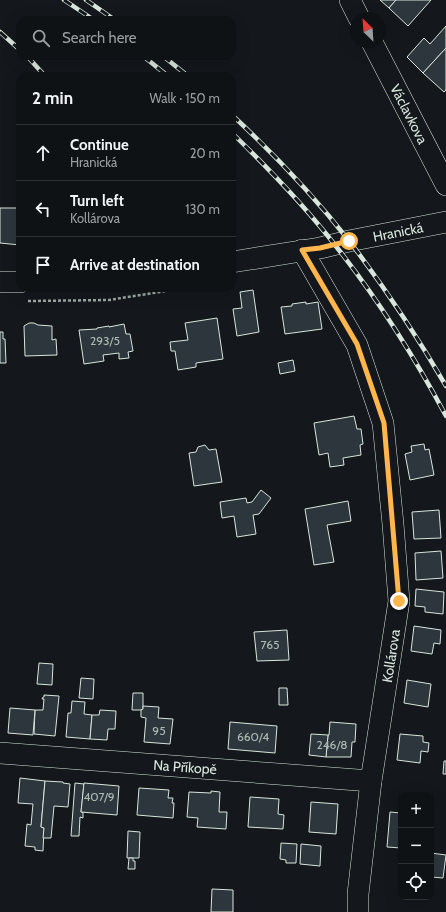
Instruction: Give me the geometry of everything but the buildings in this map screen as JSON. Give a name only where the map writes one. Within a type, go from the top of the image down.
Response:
[{"type":"street","points":[[350,0],[356,12]]},
{"type":"street","name":"Václavkova","points":[[375,48],[446,185]]},
{"type":"street","name":"Hranická","points":[[236,261],[320,248],[446,222]]},
{"type":"street","name":"Kollárova","points":[[302,250],[357,344],[384,423],[399,601],[371,781],[358,894],[358,912]]},
{"type":"street","points":[[0,282],[16,289]]},
{"type":"street","name":"Na Příkopě","points":[[0,753],[371,781]]},
{"type":"path","points":[[32,292],[109,300],[160,292]]},
{"type":"railway","points":[[64,0],[88,16]]},
{"type":"railway","points":[[86,0],[109,16]]},
{"type":"railway","points":[[0,32],[16,46]]},
{"type":"railway","points":[[31,60],[41,72]]},
{"type":"railway","points":[[148,60],[163,72]]},
{"type":"railway","points":[[168,60],[183,72]]},
{"type":"railway","points":[[236,119],[293,176],[350,242],[400,312],[446,386]]},
{"type":"railway","points":[[236,137],[298,201],[351,265],[394,328],[421,371],[446,416]]},
{"type":"route","points":[[349,241],[320,248],[302,250],[357,344],[384,423],[399,601]]}]
